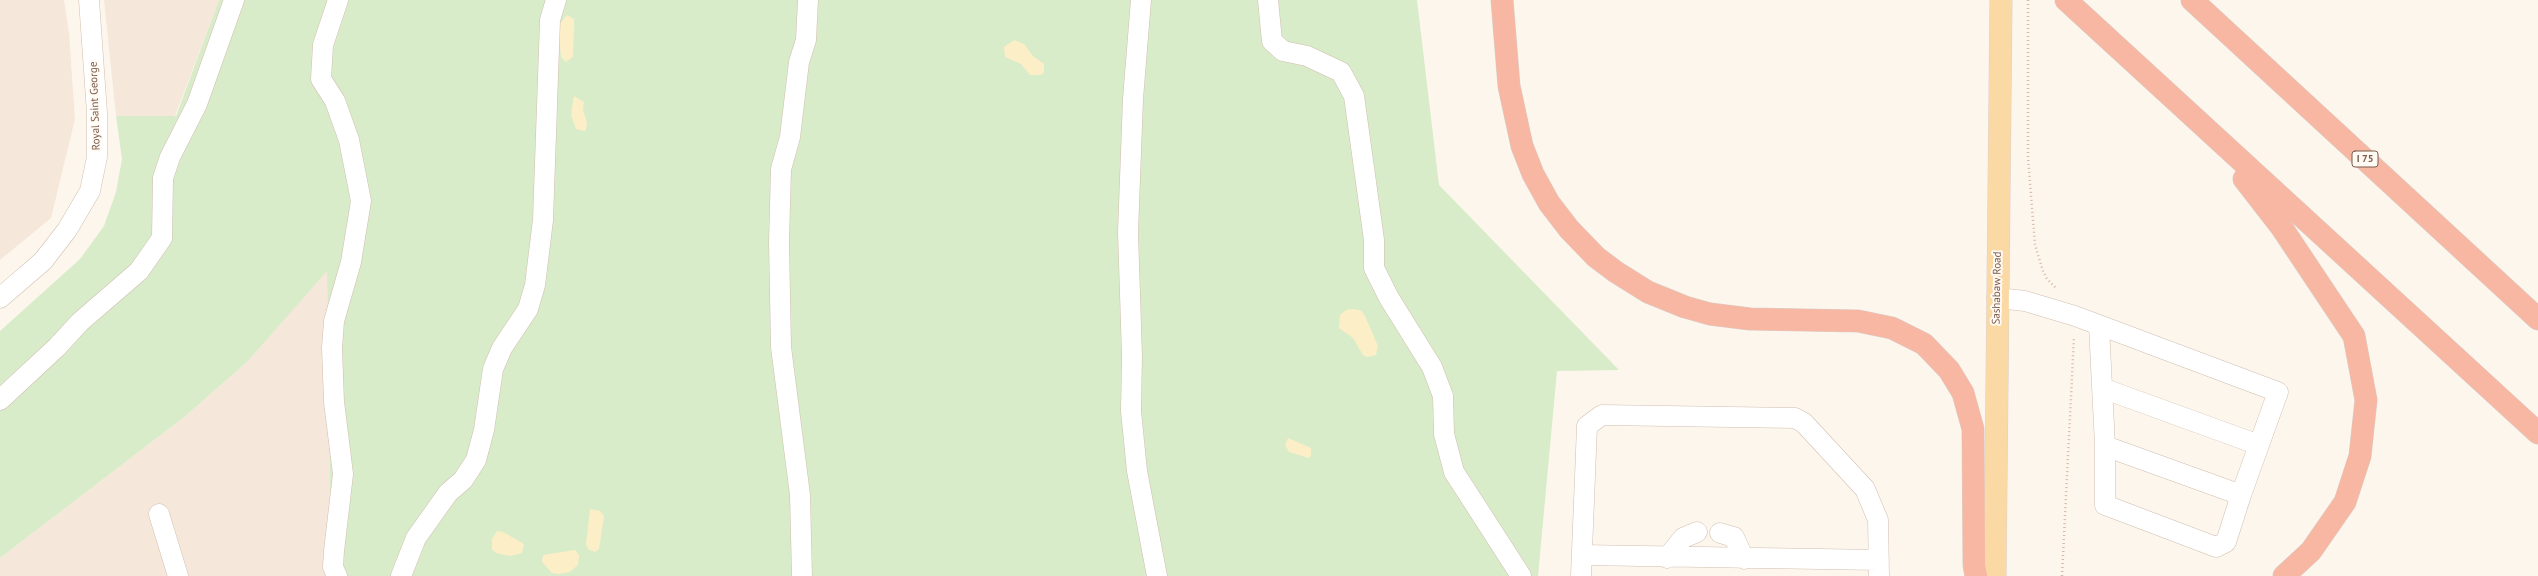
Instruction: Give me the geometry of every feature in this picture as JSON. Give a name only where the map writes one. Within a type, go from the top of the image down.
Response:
[{"type":"highway","points":[[1502,0],[1509,86],[1522,146],[1533,174],[1549,202],[1569,229],[1596,257],[1616,272],[1648,292],[1672,303],[1704,312],[1750,319],[1858,321],[1892,328],[1924,344],[1949,370],[1963,393],[1973,429],[1974,565],[1976,576]]},
{"type":"highway","points":[[2066,0],[2538,434]]},
{"type":"highway","name":"I 75","points":[[2192,0],[2538,319]]},
{"type":"highway","points":[[2197,121],[2224,159],[2250,184],[2282,228],[2354,336],[2366,400],[2360,456],[2345,502],[2311,551],[2284,576]]},
{"type":"main road","name":"Sashabaw Road","points":[[1995,576],[2001,0]]},
{"type":"street","name":"Royal Saint George","points":[[0,298],[43,261],[67,230],[90,192],[97,157],[97,112],[89,0]]},
{"type":"street","points":[[0,400],[57,347],[80,322],[139,271],[162,238],[163,178],[170,157],[196,104],[234,0]]},
{"type":"street","points":[[337,576],[333,567],[343,474],[334,402],[332,348],[334,321],[351,262],[361,201],[348,140],[335,101],[320,79],[323,45],[338,0]]},
{"type":"street","points":[[401,576],[416,538],[448,493],[463,480],[476,460],[484,430],[493,369],[502,348],[528,309],[535,285],[546,181],[550,20],[556,0]]},
{"type":"street","points":[[802,576],[800,495],[781,347],[779,242],[781,169],[790,137],[799,62],[806,40],[808,0]]},
{"type":"street","points":[[1141,0],[1133,99],[1128,232],[1132,356],[1131,411],[1137,470],[1157,576]]},
{"type":"street","points":[[1268,0],[1272,41],[1283,51],[1307,56],[1341,72],[1354,96],[1374,240],[1374,268],[1389,298],[1432,367],[1443,396],[1444,434],[1454,472],[1521,576]]},
{"type":"street","points":[[1997,298],[2047,307],[2099,326],[2278,392],[2241,495],[2226,542],[2216,546],[2105,505],[2105,446],[2099,326]]},
{"type":"street","points":[[2102,388],[2259,444]]},
{"type":"street","points":[[1581,576],[1587,426],[1602,415],[1795,418],[1804,423],[1865,489],[1878,520],[1879,568],[1744,559],[1711,567],[1667,558],[1582,555]]},
{"type":"street","points":[[2105,446],[2241,495]]},
{"type":"street","points":[[159,514],[178,576]]},
{"type":"street","points":[[1667,558],[1683,538],[1697,532]]},
{"type":"street","points":[[1720,533],[1734,537],[1744,559]]},
{"type":"path","points":[[2027,83],[2028,0]]},
{"type":"shaded area","points":[[0,0],[64,0],[69,33],[75,119],[51,218],[0,260]]},
{"type":"shaded area","points":[[104,0],[219,0],[175,116],[116,116]]},
{"type":"shaded area","points":[[327,270],[331,576],[0,576],[0,558],[183,418],[247,362]]},
{"type":"green space","points":[[219,0],[1417,0],[1439,185],[1619,370],[1557,371],[1538,576],[331,576],[327,271],[247,362],[183,418],[0,558],[0,331],[80,259],[104,226],[116,192],[122,159],[116,116],[176,116]]},
{"type":"sand","points":[[567,15],[574,19],[574,24],[573,57],[566,62],[561,57],[558,26]]},
{"type":"sand","points":[[1014,40],[1024,44],[1033,56],[1044,64],[1044,72],[1041,75],[1030,75],[1021,64],[1005,57],[1004,47]]},
{"type":"sand","points":[[574,96],[584,102],[583,110],[587,123],[586,130],[584,131],[576,129],[571,115]]},
{"type":"sand","points":[[1354,309],[1362,311],[1365,316],[1378,346],[1376,355],[1367,357],[1363,355],[1353,338],[1339,328],[1340,315],[1346,310]]},
{"type":"sand","points":[[1288,438],[1311,448],[1311,455],[1309,458],[1289,452],[1285,445]]},
{"type":"sand","points":[[590,509],[600,511],[604,516],[599,549],[595,552],[588,549],[586,544]]},
{"type":"sand","points":[[497,531],[503,532],[524,544],[522,553],[510,556],[496,553],[492,549],[492,539]]},
{"type":"sand","points":[[575,550],[579,555],[578,565],[570,572],[559,574],[552,573],[542,562],[543,555]]}]
